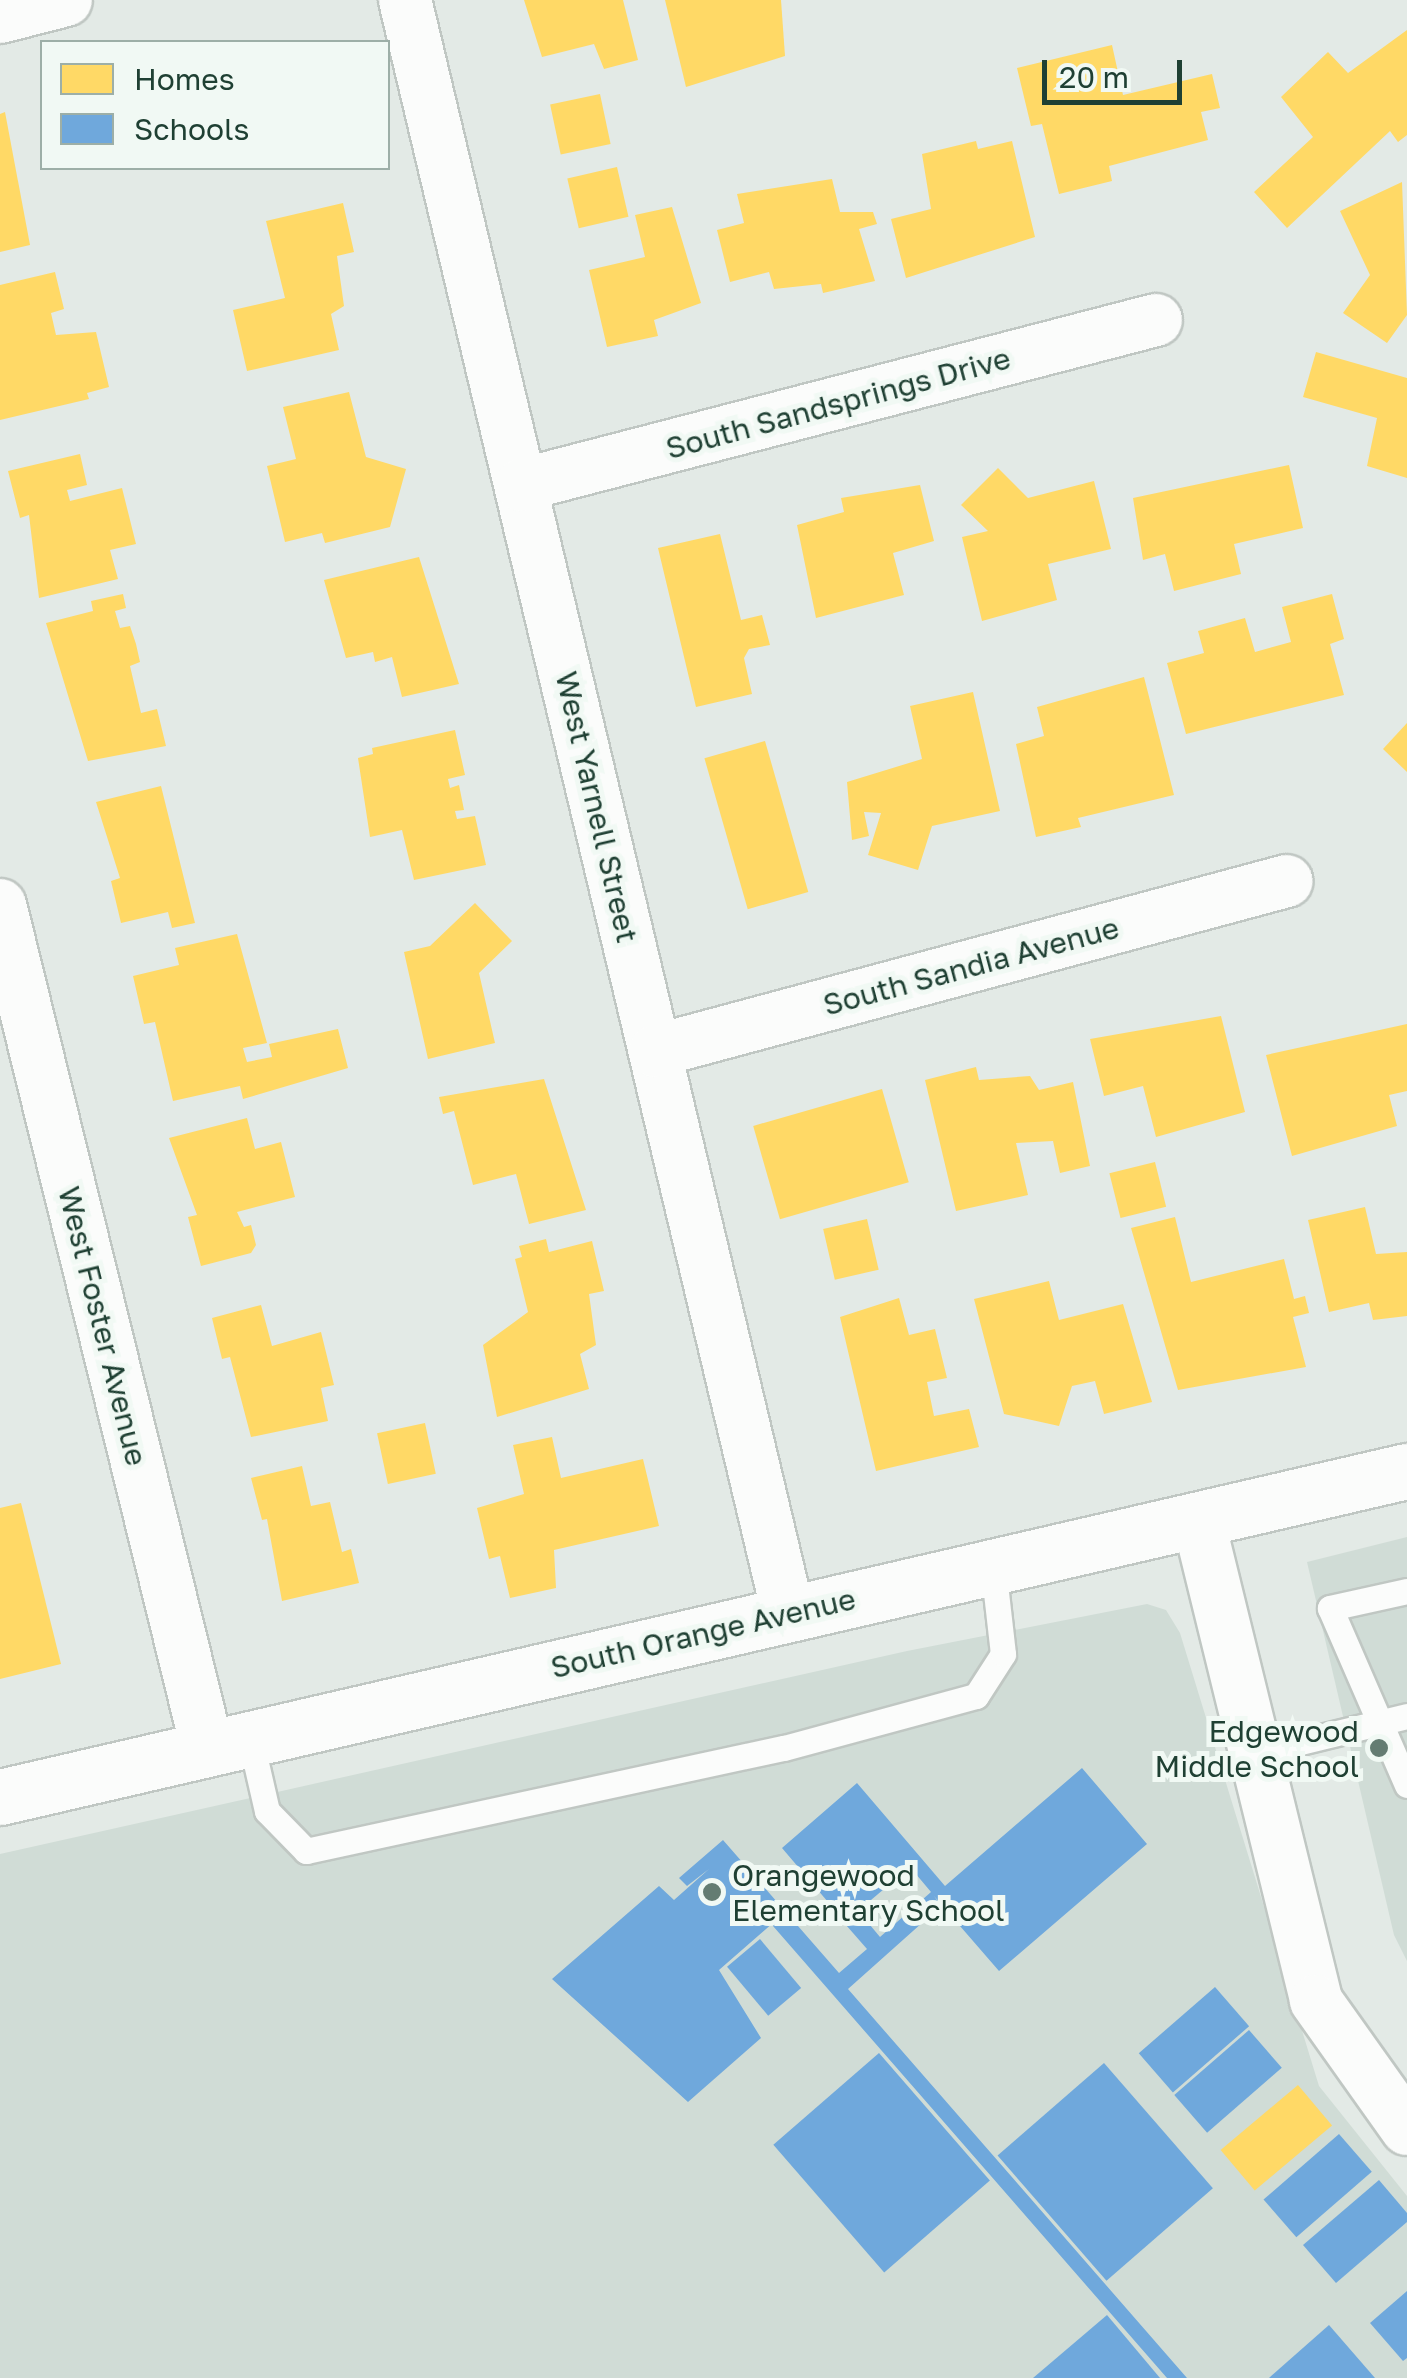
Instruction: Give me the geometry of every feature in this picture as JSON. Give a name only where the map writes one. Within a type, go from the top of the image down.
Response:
[{"type":"street","points":[[0,17],[66,0]]},
{"type":"street","name":"West Yarnell Street","points":[[406,0],[788,1613]]},
{"type":"street","name":"South Sandsprings Drive","points":[[521,485],[1156,320]]},
{"type":"street","name":"South Sandia Avenue","points":[[656,1051],[1287,881]]},
{"type":"street","name":"West Foster Avenue","points":[[0,905],[228,1742]]},
{"type":"street","name":"South Orange Avenue","points":[[0,1798],[1407,1471]]},
{"type":"street","points":[[1198,1518],[1316,2001],[1407,2128]]},
{"type":"lane","points":[[228,1742],[268,1811],[306,1851],[784,1748],[976,1696],[1003,1654],[994,1566]]},
{"type":"lane","points":[[1407,1591],[1330,1608],[1377,1723],[1407,1784]]},
{"type":"lane","points":[[1255,1752],[1407,1716]]},
{"type":"shaded area","name":"Edgewood Middle School","points":[[1407,1537],[1407,1961],[1394,1935],[1307,1562]]},
{"type":"shaded area","points":[[1147,1604],[1166,1610],[1180,1633],[1319,2086],[1407,2196],[1407,2378],[0,2378],[0,1854],[907,1651]]},
{"type":"building: Homes","points":[[524,0],[623,0],[638,60],[604,69],[594,44],[542,57]]},
{"type":"building: Homes","points":[[665,0],[781,0],[785,56],[686,87]]},
{"type":"building: Homes","points":[[1407,30],[1407,135],[1398,142],[1390,131],[1287,228],[1254,192],[1313,137],[1281,97],[1328,52],[1348,73]]},
{"type":"building: Homes","points":[[1112,45],[1123,95],[1212,74],[1220,108],[1201,112],[1208,140],[1109,166],[1112,181],[1059,194],[1042,124],[1031,126],[1017,68]]},
{"type":"building: Homes","points":[[600,94],[611,144],[561,154],[550,105]]},
{"type":"building: Homes","points":[[5,112],[30,245],[0,252],[0,114]]},
{"type":"building: Homes","points":[[976,141],[978,149],[1012,141],[1035,237],[906,278],[891,219],[931,209],[922,154]]},
{"type":"building: Homes","points":[[617,167],[628,217],[579,228],[567,178]]},
{"type":"building: Homes","points":[[832,179],[840,212],[873,212],[877,224],[859,229],[875,281],[823,293],[821,284],[774,289],[769,272],[730,282],[717,230],[744,223],[737,194]]},
{"type":"building: Homes","points":[[1402,182],[1407,315],[1387,343],[1343,313],[1370,275],[1340,211]]},
{"type":"building: Homes","points":[[343,203],[354,252],[337,256],[344,306],[331,314],[339,350],[247,371],[233,310],[285,298],[266,221]]},
{"type":"building: Homes","points":[[672,207],[701,303],[654,320],[658,336],[607,347],[589,270],[645,257],[635,215]]},
{"type":"building: Homes","points":[[55,272],[64,309],[51,313],[56,335],[96,332],[109,387],[87,393],[89,399],[0,420],[0,285]]},
{"type":"building: Homes","points":[[1316,352],[1407,378],[1407,478],[1367,466],[1377,418],[1303,397]]},
{"type":"building: Homes","points":[[349,392],[366,457],[406,469],[390,527],[325,543],[322,533],[285,542],[267,466],[296,459],[283,407]]},
{"type":"building: Homes","points":[[80,454],[87,485],[67,490],[70,501],[122,488],[136,544],[110,550],[118,579],[39,598],[29,515],[20,518],[8,471]]},
{"type":"building: Homes","points":[[1289,465],[1303,528],[1234,544],[1241,574],[1174,591],[1165,554],[1143,560],[1133,498]]},
{"type":"building: Homes","points":[[998,468],[1028,498],[1094,481],[1111,549],[1048,564],[1057,600],[982,621],[962,537],[988,531],[961,505]]},
{"type":"building: Homes","points":[[920,485],[934,541],[893,553],[904,595],[816,618],[797,525],[844,512],[841,498]]},
{"type":"building: Homes","points":[[720,534],[741,620],[762,615],[770,645],[749,649],[744,658],[752,694],[696,707],[658,548]]},
{"type":"building: Homes","points":[[419,557],[459,684],[402,697],[392,657],[375,662],[373,652],[346,658],[324,580]]},
{"type":"building: Homes","points":[[123,594],[126,608],[115,611],[120,628],[130,626],[136,644],[140,662],[130,666],[141,713],[157,709],[166,746],[88,761],[46,623],[93,611],[91,601]]},
{"type":"building: Homes","points":[[1332,594],[1344,639],[1330,644],[1344,695],[1186,734],[1167,663],[1204,653],[1198,631],[1245,618],[1255,652],[1291,642],[1282,607]]},
{"type":"building: Homes","points":[[1144,677],[1174,795],[1078,818],[1081,827],[1036,837],[1016,744],[1044,736],[1037,707]]},
{"type":"building: Homes","points":[[973,692],[1000,811],[932,826],[918,870],[868,855],[881,813],[864,812],[869,836],[852,840],[847,782],[922,759],[910,706]]},
{"type":"building: Homes","points":[[1407,723],[1407,772],[1383,749]]},
{"type":"building: Homes","points":[[455,730],[465,775],[448,779],[450,788],[459,785],[464,810],[455,811],[457,819],[475,816],[486,865],[414,880],[402,830],[370,837],[358,758],[373,754],[372,748]]},
{"type":"building: Homes","points":[[765,741],[808,892],[748,909],[704,758]]},
{"type":"building: Homes","points":[[161,786],[195,923],[172,928],[168,912],[121,923],[111,881],[120,878],[96,802]]},
{"type":"building: Homes","points":[[475,903],[512,941],[479,973],[495,1043],[428,1059],[404,952],[430,946]]},
{"type":"building: Homes","points":[[237,934],[267,1043],[243,1048],[247,1062],[272,1057],[269,1044],[338,1029],[348,1068],[243,1099],[240,1086],[173,1101],[155,1022],[144,1024],[133,976],[179,965],[175,948]]},
{"type":"building: Homes","points":[[1221,1016],[1245,1112],[1156,1137],[1143,1086],[1104,1096],[1090,1039]]},
{"type":"building: Homes","points":[[1407,1024],[1407,1091],[1389,1095],[1397,1126],[1292,1156],[1266,1055]]},
{"type":"building: Homes","points":[[976,1067],[979,1080],[1030,1076],[1039,1090],[1073,1082],[1090,1166],[1060,1173],[1053,1141],[1016,1143],[1028,1195],[956,1211],[925,1080]]},
{"type":"building: Homes","points":[[544,1079],[586,1210],[529,1224],[516,1174],[473,1185],[454,1111],[443,1114],[439,1097]]},
{"type":"building: Homes","points":[[882,1089],[909,1182],[780,1219],[753,1126]]},
{"type":"building: Homes","points":[[247,1118],[255,1149],[281,1142],[295,1197],[237,1212],[244,1227],[251,1225],[256,1245],[251,1253],[201,1266],[188,1217],[197,1215],[169,1138]]},
{"type":"building: Homes","points":[[1155,1162],[1166,1207],[1121,1218],[1109,1173]]},
{"type":"building: Homes","points":[[1365,1207],[1376,1254],[1407,1252],[1407,1316],[1373,1320],[1369,1303],[1329,1312],[1308,1220]]},
{"type":"building: Homes","points":[[1175,1217],[1191,1282],[1284,1259],[1294,1299],[1305,1296],[1309,1313],[1293,1317],[1306,1367],[1178,1390],[1131,1228]]},
{"type":"building: Homes","points":[[867,1219],[879,1270],[835,1280],[823,1229]]},
{"type":"building: Homes","points":[[546,1239],[549,1252],[592,1241],[604,1291],[589,1294],[596,1345],[580,1354],[589,1389],[497,1417],[483,1345],[528,1312],[515,1259],[522,1257],[519,1246]]},
{"type":"building: Homes","points":[[1049,1281],[1059,1320],[1123,1304],[1152,1402],[1104,1414],[1095,1381],[1072,1386],[1059,1426],[1004,1414],[974,1299]]},
{"type":"building: Homes","points":[[899,1298],[909,1335],[935,1329],[947,1378],[927,1382],[934,1416],[969,1409],[979,1447],[876,1471],[840,1317]]},
{"type":"building: Homes","points":[[261,1305],[272,1346],[321,1332],[334,1385],[321,1388],[328,1421],[251,1437],[230,1357],[222,1359],[212,1318]]},
{"type":"building: Homes","points":[[425,1423],[436,1474],[388,1484],[377,1433]]},
{"type":"building: Homes","points":[[552,1437],[561,1478],[643,1459],[659,1526],[554,1550],[556,1588],[510,1598],[500,1556],[489,1559],[477,1508],[524,1494],[513,1445]]},
{"type":"building: Homes","points":[[302,1466],[311,1506],[330,1502],[342,1552],[351,1549],[359,1583],[282,1601],[267,1519],[262,1520],[251,1478]]},
{"type":"building: Homes","points":[[21,1503],[61,1664],[0,1679],[0,1508]]},
{"type":"building: Homes","points":[[1298,2085],[1332,2126],[1255,2191],[1221,2150]]},
{"type":"building: Schools","points":[[1082,1768],[1147,1844],[999,1971],[934,1896],[941,1906],[848,1989],[1187,2378],[1167,2378],[773,1926],[781,1916],[719,1970],[761,2038],[688,2102],[552,1979],[659,1886],[674,1900],[709,1869],[687,1886],[679,1878],[723,1840],[839,1973],[867,1949],[846,1925],[860,1913],[880,1937],[931,1892],[910,1867],[845,1922],[782,1848],[857,1783],[945,1886]]},
{"type":"building: Schools","points":[[760,1939],[801,1988],[768,2016],[727,1967]]},
{"type":"building: Schools","points":[[1215,1987],[1249,2026],[1173,2093],[1139,2053]]},
{"type":"building: Schools","points":[[1249,2030],[1282,2068],[1207,2133],[1174,2095]]},
{"type":"building: Schools","points":[[879,2053],[990,2181],[884,2272],[773,2145]]},
{"type":"building: Schools","points":[[1104,2063],[1213,2188],[1106,2281],[998,2156]]},
{"type":"building: Schools","points":[[1339,2134],[1372,2172],[1296,2237],[1264,2200]]},
{"type":"building: Schools","points":[[1379,2180],[1407,2213],[1407,2222],[1336,2283],[1303,2245]]},
{"type":"building: Schools","points":[[1407,2291],[1407,2358],[1403,2361],[1370,2323]]},
{"type":"building: Schools","points":[[1107,2315],[1160,2378],[1033,2378]]},
{"type":"building: Schools","points":[[1329,2325],[1375,2378],[1269,2378]]},
{"type":"place","name":"Edgewood Middle School","points":[[1379,1748]]},
{"type":"place","name":"Orangewood Elementary School","points":[[712,1892]]}]
